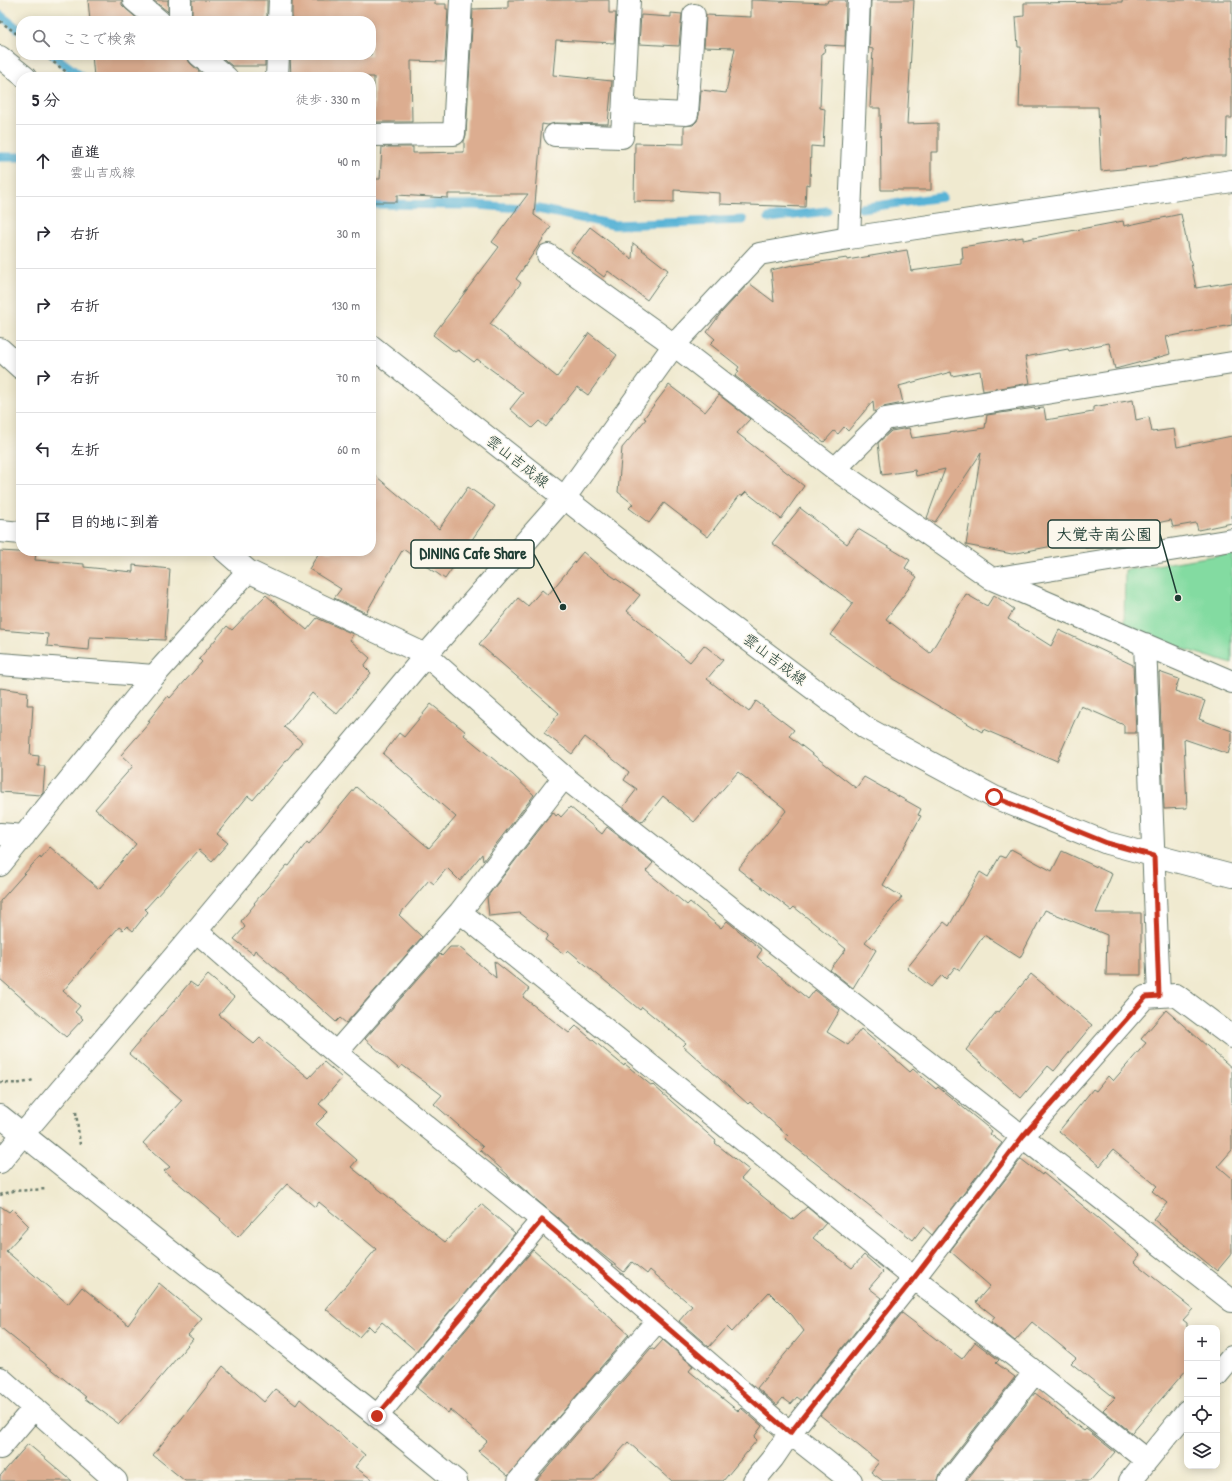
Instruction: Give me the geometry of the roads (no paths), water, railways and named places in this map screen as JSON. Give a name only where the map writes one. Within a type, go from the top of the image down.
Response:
[{"type":"street","points":[[134,0],[153,16]]},
{"type":"street","points":[[180,0],[180,16]]},
{"type":"street","points":[[279,16],[280,0]]},
{"type":"street","points":[[376,135],[454,134],[461,0]]},
{"type":"street","points":[[555,135],[622,137],[629,0]]},
{"type":"street","points":[[848,238],[859,0]]},
{"type":"street","points":[[623,111],[687,114],[694,15]]},
{"type":"street","points":[[0,57],[19,72]]},
{"type":"street","points":[[206,60],[220,72]]},
{"type":"street","points":[[277,72],[278,60]]},
{"type":"street","points":[[0,1162],[426,655],[565,497],[674,345],[759,254],[848,238],[1232,181]]},
{"type":"street","points":[[548,255],[674,345],[835,469],[992,579],[1232,682]]},
{"type":"street","points":[[0,349],[16,363]]},
{"type":"street","name":"雲山吉成線","points":[[376,350],[683,591],[866,728],[994,797],[1107,843],[1232,876]]},
{"type":"street","points":[[835,469],[885,419],[1232,363]]},
{"type":"street","points":[[0,531],[16,533]]},
{"type":"street","points":[[992,579],[1232,540]]},
{"type":"street","points":[[231,556],[248,571],[426,655],[564,777],[1232,1301]]},
{"type":"street","points":[[0,865],[154,676],[248,571]]},
{"type":"street","points":[[1145,644],[1159,996]]},
{"type":"street","points":[[0,664],[154,676]]},
{"type":"street","points":[[336,1053],[460,912],[564,777]]},
{"type":"street","points":[[0,834],[24,836]]},
{"type":"street","points":[[460,912],[914,1278],[1146,1460]]},
{"type":"street","points":[[196,930],[336,1053],[542,1220],[790,1433],[851,1481]]},
{"type":"street","points":[[754,1481],[773,1458],[790,1433],[914,1278],[1023,1136],[1146,997],[1176,995],[1232,1037]]},
{"type":"street","points":[[0,1116],[377,1416],[456,1481]]},
{"type":"street","points":[[377,1416],[542,1220]]},
{"type":"street","points":[[519,1481],[658,1320]]},
{"type":"street","points":[[1220,1371],[1232,1357]]},
{"type":"street","points":[[950,1481],[1035,1372]]},
{"type":"street","points":[[0,1378],[116,1481]]},
{"type":"street","points":[[0,1448],[34,1408]]},
{"type":"street","points":[[1130,1481],[1184,1415]]},
{"type":"waterway","points":[[0,15],[16,27]]},
{"type":"waterway","points":[[60,60],[75,72]]},
{"type":"waterway","points":[[0,157],[16,157]]},
{"type":"waterway","points":[[861,208],[942,197]]},
{"type":"waterway","points":[[376,204],[476,205],[538,209],[614,225],[743,220]]},
{"type":"waterway","points":[[769,218],[827,211]]},
{"type":"place","name":"大覚寺南公園","points":[[1178,598]]},
{"type":"place","name":"DINING Cafe Share","points":[[563,607]]}]
